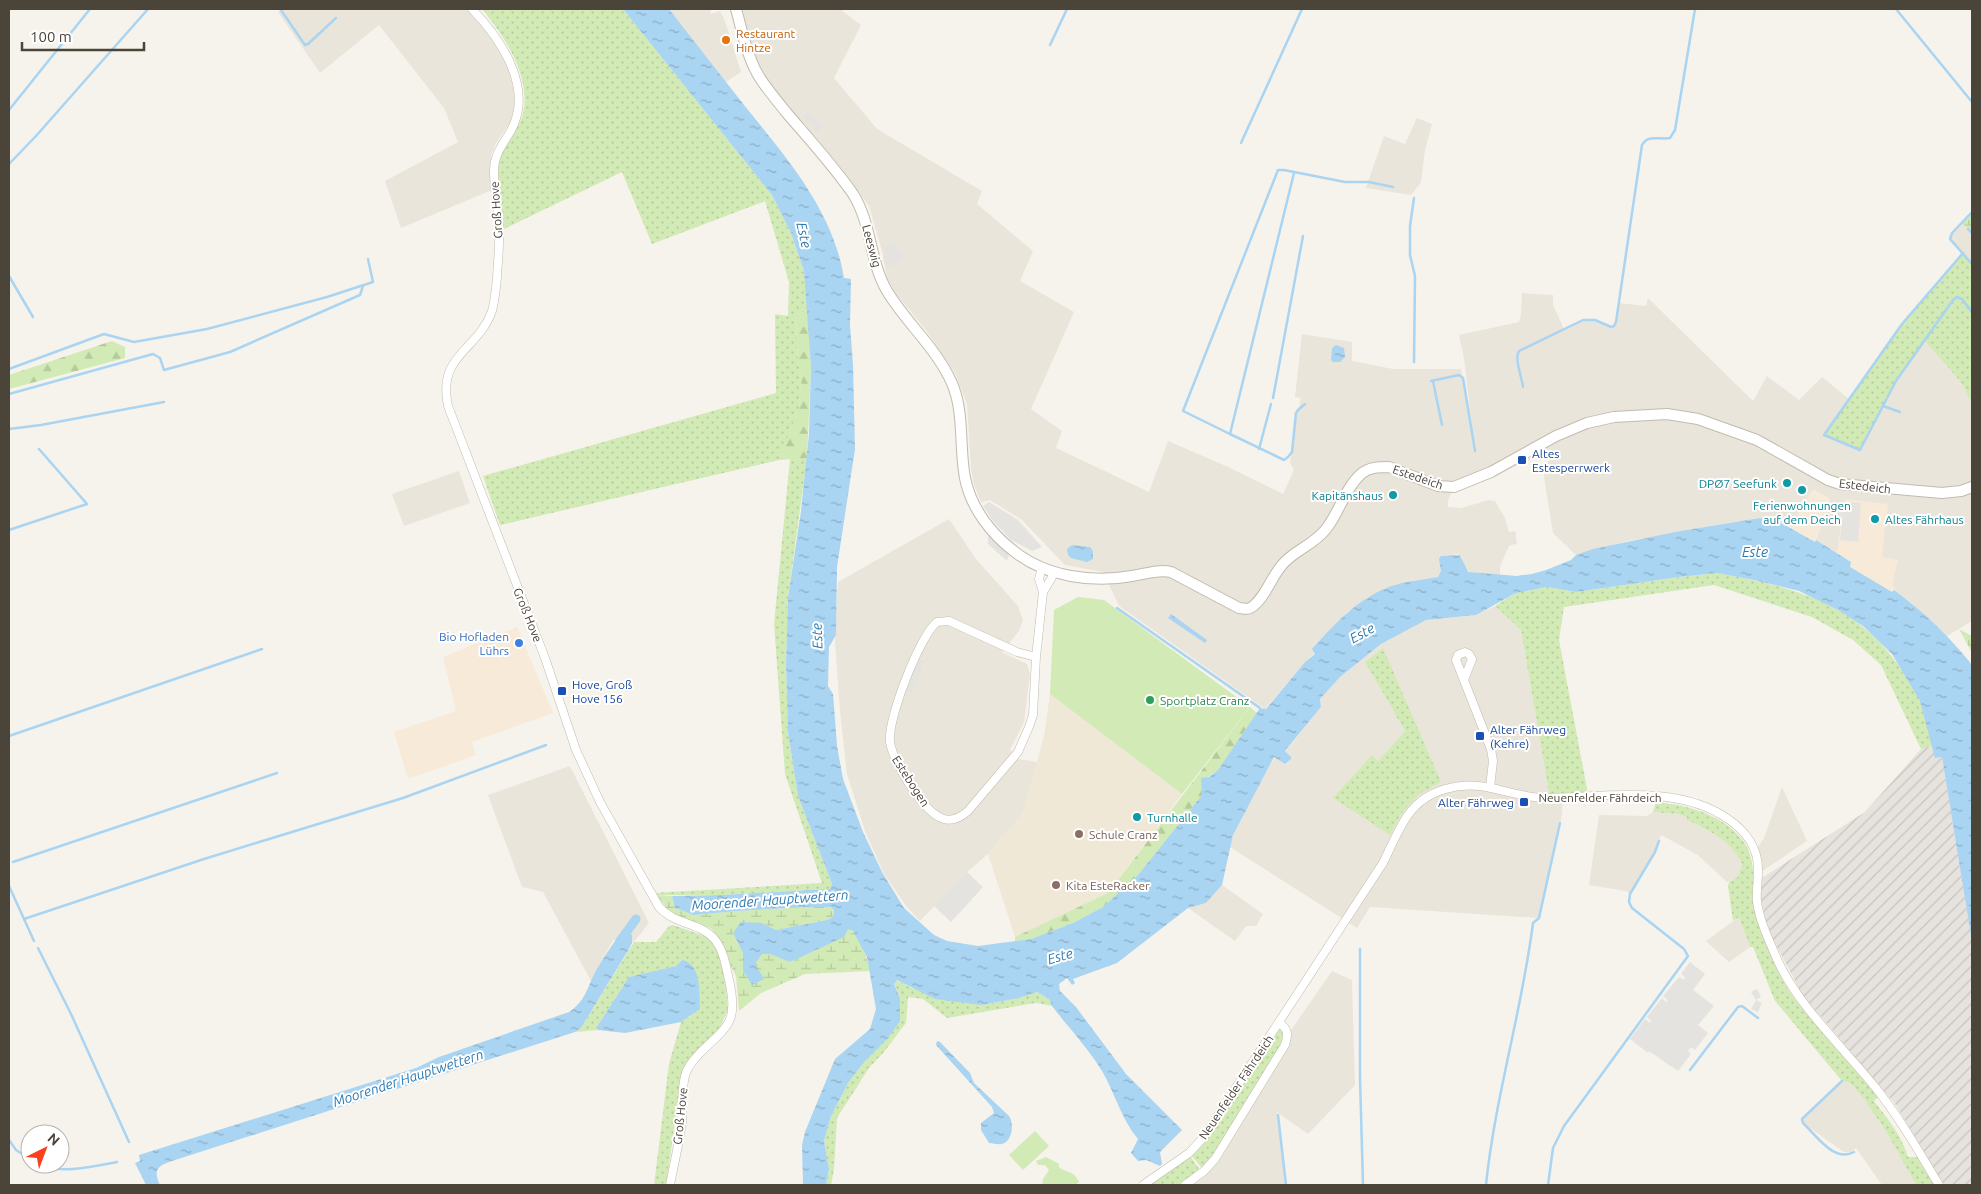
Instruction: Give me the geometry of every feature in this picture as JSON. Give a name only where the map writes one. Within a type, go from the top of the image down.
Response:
[{"type":"street","name":"Groß Hove","points":[[472,9],[506,54],[514,73],[518,102],[514,124],[498,150],[494,163],[499,235],[493,306],[484,328],[451,366],[446,386],[448,406],[546,658],[580,761],[659,907],[674,920],[706,932],[718,943],[732,992],[733,1010],[729,1024],[695,1059],[685,1075],[680,1136],[670,1185]]},
{"type":"street","name":"Leeswig","points":[[736,9],[744,39],[757,73],[853,194],[868,226],[877,267],[887,291],[929,346],[949,377],[956,393],[959,408],[964,477],[970,497]]},
{"type":"street","name":"Estedeich","points":[[970,497],[993,532],[1015,552],[1042,567],[1072,576],[1097,579],[1165,571],[1176,574],[1239,608],[1251,608],[1282,564],[1292,555],[1317,540],[1326,530],[1355,481],[1367,470],[1389,467],[1438,486],[1454,488],[1491,472],[1556,436],[1587,423],[1614,417],[1667,414],[1698,419],[1757,440],[1828,480],[1840,484],[1942,493],[1960,491],[1972,487]]},
{"type":"street","name":"Estebogen","points":[[1036,657],[1017,652],[949,621],[937,622],[926,635],[893,713],[890,740],[896,762],[906,778],[928,808],[939,817],[945,820],[953,820],[960,818],[968,811],[1018,752],[1025,740],[1033,716],[1036,657],[1043,592],[1039,579],[1042,567]]},
{"type":"street","name":"Estebogen","points":[[1043,592],[1052,579],[1054,571]]},
{"type":"street","points":[[1464,680],[1491,749],[1493,761],[1490,787]]},
{"type":"street","name":"Neuenfelder Fährdeich","points":[[1143,1185],[1189,1153],[1203,1138],[1383,863],[1408,815],[1420,801],[1449,787],[1469,785],[1490,787],[1522,796],[1543,798],[1670,797],[1691,801],[1708,808],[1736,825],[1747,836],[1755,851],[1758,866],[1756,893],[1759,910],[1765,932],[1785,976],[1804,1003],[1886,1100],[1939,1185]]},
{"type":"street","name":"Neuenfelder Fährdeich","points":[[1185,1185],[1204,1172],[1215,1159],[1285,1045],[1288,1034],[1286,1026],[1279,1022]]},
{"type":"shaded area","points":[[281,9],[467,9],[472,13],[487,28],[510,68],[514,86],[516,106],[513,118],[496,143],[491,155],[492,190],[401,228],[385,181],[458,142],[444,108],[379,25],[320,73],[278,12]]},
{"type":"shaded area","points":[[669,9],[710,9],[711,14],[720,11],[741,72],[726,82]]},
{"type":"shaded area","points":[[743,9],[840,9],[861,25],[834,78],[877,129],[982,191],[977,204],[1033,251],[1020,281],[1074,312],[1031,409],[1062,431],[1056,448],[1149,492],[1168,441],[1226,466],[1283,494],[1294,470],[1290,463],[1293,434],[1301,398],[1295,397],[1302,334],[1352,342],[1352,361],[1393,369],[1461,369],[1474,444],[1464,358],[1459,335],[1519,322],[1522,293],[1553,295],[1553,305],[1564,329],[1588,319],[1595,320],[1607,327],[1614,326],[1619,303],[1646,306],[1648,298],[1753,401],[1767,376],[1799,400],[1822,377],[1849,399],[1824,435],[1896,381],[1924,340],[1960,381],[1972,403],[1972,621],[1947,636],[1907,599],[1894,590],[1882,558],[1845,499],[1837,553],[1816,540],[1830,499],[1814,490],[1790,527],[1776,521],[1760,518],[1628,541],[1576,555],[1553,533],[1544,477],[1546,463],[1554,457],[1551,452],[1452,491],[1448,507],[1461,508],[1489,500],[1495,501],[1505,518],[1509,532],[1515,531],[1517,544],[1510,545],[1507,550],[1500,567],[1500,576],[1468,572],[1465,569],[1462,557],[1458,554],[1441,556],[1441,571],[1438,577],[1390,587],[1347,612],[1315,653],[1265,709],[1119,606],[1103,572],[1065,565],[1022,520],[990,500],[981,502],[974,485],[971,469],[967,404],[955,373],[926,330],[896,294],[887,278],[882,251],[869,206],[833,158],[760,72],[747,35]]},
{"type":"shaded area","points":[[809,111],[823,127],[817,132],[803,116]]},
{"type":"shaded area","points":[[1417,118],[1432,124],[1425,150],[1421,182],[1416,189],[1411,195],[1366,188],[1384,136],[1405,144]]},
{"type":"shaded area","points":[[1962,223],[1972,233],[1972,265],[1950,239],[1952,233]]},
{"type":"shaded area","points":[[894,241],[905,257],[889,267],[883,257],[887,254],[883,249]]},
{"type":"shaded area","points":[[459,471],[470,503],[404,526],[392,494]]},
{"type":"shaded area","points":[[1812,490],[1830,499],[1815,542],[1790,527]]},
{"type":"shaded area","points":[[1845,499],[1888,504],[1882,557],[1898,560],[1892,585],[1895,588],[1892,593],[1849,567],[1851,562],[1837,553]]},
{"type":"shaded area","points":[[989,502],[1018,520],[1042,547],[1032,551],[1011,540],[993,521],[983,506]]},
{"type":"shaded area","points":[[1844,502],[1861,503],[1858,542],[1840,540]]},
{"type":"shaded area","points":[[949,519],[976,559],[1018,606],[1023,620],[1019,631],[1002,652],[1027,664],[1030,674],[1024,722],[1010,750],[1018,759],[1037,762],[1023,814],[988,854],[967,872],[920,921],[906,906],[883,872],[865,831],[847,774],[835,642],[838,582]]},
{"type":"shaded area","points":[[988,535],[1009,554],[1007,561],[988,544]]},
{"type":"shaded area","points":[[1495,606],[1521,630],[1549,793],[1563,793],[1562,814],[1539,918],[1370,907],[1357,928],[1230,847],[1233,835],[1257,786],[1275,757],[1292,758],[1285,752],[1321,707],[1320,699],[1340,677],[1381,644],[1426,620],[1476,615]],"holes":[[[1365,662],[1441,781],[1419,793],[1402,813],[1390,834],[1371,755],[1378,761],[1405,731]]]},
{"type":"shaded area","points":[[517,627],[553,713],[472,742],[476,755],[408,779],[394,732],[456,711],[443,657]]},
{"type":"shaded area","points":[[919,659],[925,661],[912,693],[906,690]]},
{"type":"shaded area","name":"Schule Cranz","points":[[1050,694],[1182,794],[1108,893],[1015,937],[988,854],[1023,814],[1044,736]]},
{"type":"shaded area","points":[[1933,746],[1935,758],[1942,757],[1972,942],[1972,1185],[1944,1185],[1895,1104],[1802,994],[1768,930],[1757,881],[1865,812],[1921,749]]},
{"type":"shaded area","points":[[570,766],[649,923],[634,942],[613,940],[591,981],[543,892],[522,887],[488,795]]},
{"type":"shaded area","points":[[1782,787],[1807,841],[1758,874],[1755,851],[1764,838]]},
{"type":"shaded area","points":[[1653,812],[1678,814],[1688,817],[1687,820],[1719,836],[1732,847],[1742,864],[1738,878],[1727,882],[1698,855],[1661,835],[1655,852],[1630,894],[1626,891],[1589,885],[1599,815],[1647,816]]},
{"type":"shaded area","points":[[967,872],[983,887],[951,922],[934,906]]},
{"type":"shaded area","points":[[1222,885],[1263,914],[1256,926],[1246,926],[1235,941],[1188,908],[1206,903]]},
{"type":"shaded area","points":[[1739,917],[1750,947],[1729,962],[1706,941]]},
{"type":"shaded area","points":[[1690,962],[1705,974],[1693,990],[1714,1006],[1698,1025],[1708,1033],[1695,1050],[1691,1047],[1688,1051],[1691,1054],[1678,1071],[1649,1051],[1648,1053],[1630,1039],[1645,1019],[1650,1023],[1651,1021],[1647,1017],[1662,998],[1666,1002],[1668,1000],[1663,996],[1679,977],[1684,980],[1685,977],[1681,974]]},
{"type":"shaded area","points":[[1332,971],[1352,980],[1355,1085],[1308,1134],[1277,1112],[1285,1185],[1179,1185],[1202,1168],[1282,1043]]},
{"type":"shaded area","points":[[1757,989],[1761,997],[1756,1000],[1751,992]]},
{"type":"shaded area","points":[[1756,1000],[1762,1003],[1758,1012],[1751,1009]]},
{"type":"shaded area","points":[[1842,1081],[1850,1083],[1865,1100],[1893,1143],[1916,1185],[1882,1185],[1856,1148],[1851,1152],[1844,1152],[1803,1123],[1802,1119]]},
{"type":"green space","points":[[482,9],[623,9],[772,195],[791,233],[804,271],[808,311],[796,314],[798,362],[802,374],[799,408],[779,460],[500,525],[483,476],[776,393],[775,314],[788,316],[789,282],[765,201],[652,244],[622,172],[504,229],[499,186],[499,160],[502,149],[521,120],[524,90],[521,75],[508,46]]},
{"type":"green space","points":[[1972,212],[1972,233],[1962,223]]},
{"type":"green space","points":[[1963,253],[1972,264],[1972,403],[1960,381],[1924,340],[1896,381],[1860,450],[1824,435],[1902,324]]},
{"type":"green space","points":[[808,311],[811,367],[807,458],[779,460],[799,407],[802,374],[798,362],[796,314]]},
{"type":"green space","points":[[112,341],[125,347],[125,358],[9,389],[9,375]]},
{"type":"green space","points":[[807,458],[788,598],[786,664],[788,732],[798,796],[832,884],[830,889],[723,895],[657,895],[654,893],[822,883],[785,774],[774,624],[790,459]]},
{"type":"green space","points":[[1717,573],[1746,578],[1799,593],[1847,615],[1868,631],[1887,651],[1918,695],[1933,746],[1921,749],[1881,665],[1853,640],[1812,617],[1714,585],[1564,607],[1559,640],[1588,794],[1549,793],[1521,630],[1495,606],[1516,593],[1547,587],[1576,592]]},
{"type":"green space","name":"Sportplatz Cranz","points":[[1078,597],[1104,600],[1250,707],[1182,794],[1050,694],[1054,610]]},
{"type":"green space","points":[[1959,629],[1972,636],[1972,653]]},
{"type":"green space","points":[[1383,648],[1441,782],[1419,794],[1402,813],[1390,835],[1333,798],[1372,755],[1378,761],[1405,731],[1365,662]]},
{"type":"green space","points":[[1250,707],[1257,713],[1218,770],[1208,777],[1202,795],[1138,875],[1103,907],[1073,923],[1031,939],[1015,941],[1015,937],[1108,893]]},
{"type":"green space","points":[[1656,802],[1679,805],[1701,811],[1731,828],[1746,845],[1752,866],[1757,920],[1783,981],[1801,1006],[1878,1097],[1874,1101],[1898,1135],[1908,1157],[1917,1157],[1935,1185],[1916,1185],[1890,1138],[1865,1100],[1850,1083],[1842,1081],[1775,1001],[1753,947],[1750,947],[1739,917],[1733,921],[1728,886],[1729,882],[1738,877],[1742,864],[1732,849],[1719,837],[1687,820],[1687,817],[1678,814],[1653,812]]},
{"type":"green space","points":[[657,895],[672,896],[675,908],[694,915],[831,907],[834,910],[834,916],[827,920],[776,930],[762,923],[733,933],[743,953],[743,970],[754,964],[762,954],[770,954],[791,962],[848,928],[860,941],[870,971],[805,974],[761,993],[739,1011],[736,976],[712,929],[669,912]]},
{"type":"green space","points":[[673,925],[705,936],[711,941],[718,953],[725,978],[728,1010],[718,1031],[683,1068],[666,1185],[654,1185],[669,1064],[681,1022],[691,1016],[682,960],[676,966],[629,977],[598,1025],[598,1030],[575,1032],[581,1028],[634,942],[656,942],[669,926]]},
{"type":"green space","points":[[897,980],[912,988],[981,1005],[1019,998],[1037,992],[1049,999],[1052,1006],[1036,1003],[947,1018],[923,999],[908,997],[906,1023],[869,1068],[837,1118],[834,1169],[831,1185],[826,1185],[829,1169],[824,1141],[831,1116],[848,1083],[864,1062],[900,998],[894,983]]},
{"type":"green space","points":[[1277,1029],[1283,1031],[1282,1043],[1218,1147],[1202,1168],[1191,1155]]},
{"type":"green space","points":[[1035,1131],[1049,1146],[1023,1170],[1009,1155]]},
{"type":"green space","points":[[1190,1156],[1200,1170],[1179,1185],[1148,1185]]},
{"type":"green space","points":[[1046,1157],[1059,1164],[1059,1167],[1062,1169],[1072,1173],[1079,1182],[1075,1185],[1042,1185],[1043,1179],[1049,1170],[1045,1165],[1038,1165],[1036,1161]]},
{"type":"water","name":"Este","points":[[623,9],[669,9],[776,144],[806,186],[830,230],[844,278],[851,279],[850,325],[855,449],[837,567],[836,635],[829,647],[828,686],[833,694],[837,746],[843,779],[863,832],[882,872],[904,908],[934,935],[947,941],[978,946],[1031,939],[1073,923],[1103,907],[1138,875],[1202,795],[1201,778],[1209,777],[1218,770],[1260,708],[1266,709],[1305,662],[1315,654],[1312,649],[1329,631],[1356,606],[1377,592],[1401,583],[1438,577],[1441,571],[1439,559],[1441,556],[1460,555],[1468,572],[1517,576],[1546,570],[1593,549],[1675,532],[1760,518],[1783,524],[1815,542],[1816,540],[1851,562],[1850,567],[1892,592],[1894,590],[1936,625],[1972,665],[1972,942],[1942,757],[1935,758],[1920,701],[1892,654],[1863,626],[1838,610],[1799,591],[1717,573],[1576,592],[1547,587],[1516,593],[1476,615],[1426,620],[1381,644],[1340,677],[1320,699],[1321,707],[1285,751],[1292,758],[1285,764],[1274,757],[1233,835],[1222,885],[1206,903],[1188,908],[1117,963],[1073,979],[1075,983],[1072,985],[1067,978],[1059,984],[1060,991],[1076,1007],[1126,1074],[1182,1130],[1160,1152],[1162,1164],[1160,1166],[1146,1160],[1138,1161],[1131,1153],[1138,1139],[1127,1123],[1107,1079],[1091,1054],[1052,1006],[1049,999],[1037,992],[1019,998],[981,1005],[935,999],[897,980],[894,984],[900,998],[900,1021],[888,1038],[864,1062],[848,1083],[831,1116],[824,1141],[829,1169],[826,1185],[803,1185],[802,1145],[805,1132],[835,1059],[870,1029],[876,1009],[867,957],[853,931],[848,929],[844,937],[790,962],[770,954],[762,954],[755,964],[764,979],[752,985],[743,970],[743,953],[733,933],[741,922],[762,923],[776,930],[827,920],[834,916],[834,910],[831,907],[808,907],[694,915],[675,908],[672,896],[830,889],[832,884],[798,796],[788,732],[786,664],[788,598],[801,511],[809,434],[811,367],[804,271],[791,233],[772,195]]},
{"type":"water","points":[[1336,345],[1344,348],[1345,357],[1340,362],[1333,362],[1331,360],[1332,348]]},
{"type":"water","points":[[1072,545],[1090,547],[1093,551],[1093,559],[1087,562],[1071,558],[1068,555],[1067,549]]},
{"type":"water","points":[[1171,614],[1207,640],[1205,643],[1168,618]]},
{"type":"water","points":[[635,917],[636,919],[626,931],[632,935],[632,943],[629,949],[581,1028],[575,1032],[172,1161],[158,1169],[157,1176],[160,1185],[146,1185],[135,1163],[140,1161],[139,1155],[416,1068],[439,1057],[569,1012],[583,998],[594,974],[617,938]]},
{"type":"water","points":[[682,960],[693,967],[696,973],[700,1009],[681,1022],[625,1033],[598,1030],[598,1025],[629,977],[676,966]]},
{"type":"water","points":[[937,1041],[970,1073],[974,1083],[1009,1116],[1012,1123],[1012,1132],[1006,1142],[1000,1144],[989,1143],[981,1130],[981,1123],[994,1113],[992,1107],[936,1045]]},
{"type":"waterway","points":[[9,110],[90,9]]},
{"type":"waterway","points":[[9,164],[148,9]]},
{"type":"waterway","points":[[1050,45],[1067,9]]},
{"type":"waterway","points":[[1241,143],[1302,9]]},
{"type":"waterway","points":[[1523,387],[1518,363],[1519,351],[1583,320],[1595,320],[1611,327],[1616,322],[1642,145],[1651,138],[1670,138],[1675,130],[1695,9]]},
{"type":"waterway","points":[[1896,9],[1972,102]]},
{"type":"waterway","points":[[281,10],[305,45],[336,18]]},
{"type":"waterway","points":[[1230,434],[1183,411],[1278,170],[1345,182],[1369,182],[1393,187]]},
{"type":"waterway","points":[[1294,173],[1230,434],[1284,460],[1292,452],[1296,413],[1305,404]]},
{"type":"waterway","points":[[1414,198],[1410,226],[1410,255],[1415,276],[1414,362]]},
{"type":"waterway","points":[[1972,212],[1952,233],[1950,239],[1972,264]]},
{"type":"waterway","points":[[1968,229],[1972,233]]},
{"type":"waterway","points":[[1273,398],[1303,236]]},
{"type":"waterway","points":[[1963,253],[1902,324],[1824,435],[1860,450],[1896,381],[1953,300],[1957,297],[1962,299],[1972,312]]},
{"type":"waterway","points":[[9,369],[104,334],[134,342],[207,329],[327,297],[373,282],[368,259]]},
{"type":"waterway","points":[[9,276],[33,317]]},
{"type":"waterway","points":[[9,394],[153,354],[160,358],[164,370],[230,352],[360,295],[363,286]]},
{"type":"waterway","points":[[1431,381],[1459,375],[1463,378],[1475,451]]},
{"type":"waterway","points":[[1433,381],[1442,425]]},
{"type":"waterway","points":[[9,429],[41,425],[164,402]]},
{"type":"waterway","points":[[1259,449],[1271,404]]},
{"type":"waterway","points":[[1883,406],[1900,412]]},
{"type":"waterway","points":[[9,530],[87,504],[39,449]]},
{"type":"waterway","points":[[1117,608],[1260,708]]},
{"type":"waterway","points":[[9,736],[262,649]]},
{"type":"waterway","points":[[24,919],[204,859],[403,798],[546,745]]},
{"type":"waterway","points":[[13,862],[277,773]]},
{"type":"waterway","points":[[1486,1185],[1490,1152],[1533,923],[1539,918],[1560,823]]},
{"type":"waterway","points":[[1548,1185],[1553,1148],[1564,1126],[1688,956],[1684,949],[1632,908],[1629,902],[1630,894],[1655,852],[1659,841]]},
{"type":"waterway","points":[[9,886],[34,941]]},
{"type":"waterway","name":"Moorender Hauptwettern","points":[[620,941],[636,919]]},
{"type":"waterway","points":[[38,948],[71,1014],[129,1142]]},
{"type":"waterway","points":[[1360,949],[1360,1078],[1363,1185]]},
{"type":"waterway","points":[[1690,1070],[1738,1007],[1742,1006],[1758,1018]]},
{"type":"waterway","points":[[1842,1081],[1802,1119],[1803,1123],[1833,1151],[1839,1154],[1854,1152]]},
{"type":"waterway","points":[[1278,1115],[1286,1185]]},
{"type":"waterway","points":[[9,1140],[20,1153]]},
{"type":"waterway","points":[[70,1169],[117,1162]]},
{"type":"place","name":"Restaurant Hintze","points":[[726,40]]},
{"type":"place","name":"Altes Estesperrwerk","points":[[1522,460]]},
{"type":"place","name":"DPØ7 Seefunk","points":[[1787,483]]},
{"type":"place","name":"Ferienwohnungen auf dem Deich","points":[[1802,490]]},
{"type":"place","name":"Kapitänshaus","points":[[1393,495]]},
{"type":"place","name":"Altes Fährhaus","points":[[1875,519]]},
{"type":"place","name":"Bio Hofladen Lührs","points":[[519,643]]},
{"type":"place","name":"Hove, Groß Hove 156","points":[[562,691]]},
{"type":"place","name":"Sportplatz Cranz","points":[[1150,700]]},
{"type":"place","name":"Alter Fährweg (Kehre)","points":[[1480,736]]},
{"type":"place","name":"Alter Fährweg","points":[[1524,802]]},
{"type":"place","name":"Turnhalle","points":[[1137,817]]},
{"type":"place","name":"Schule Cranz","points":[[1079,834]]},
{"type":"place","name":"Kita EsteRacker","points":[[1056,885]]}]
